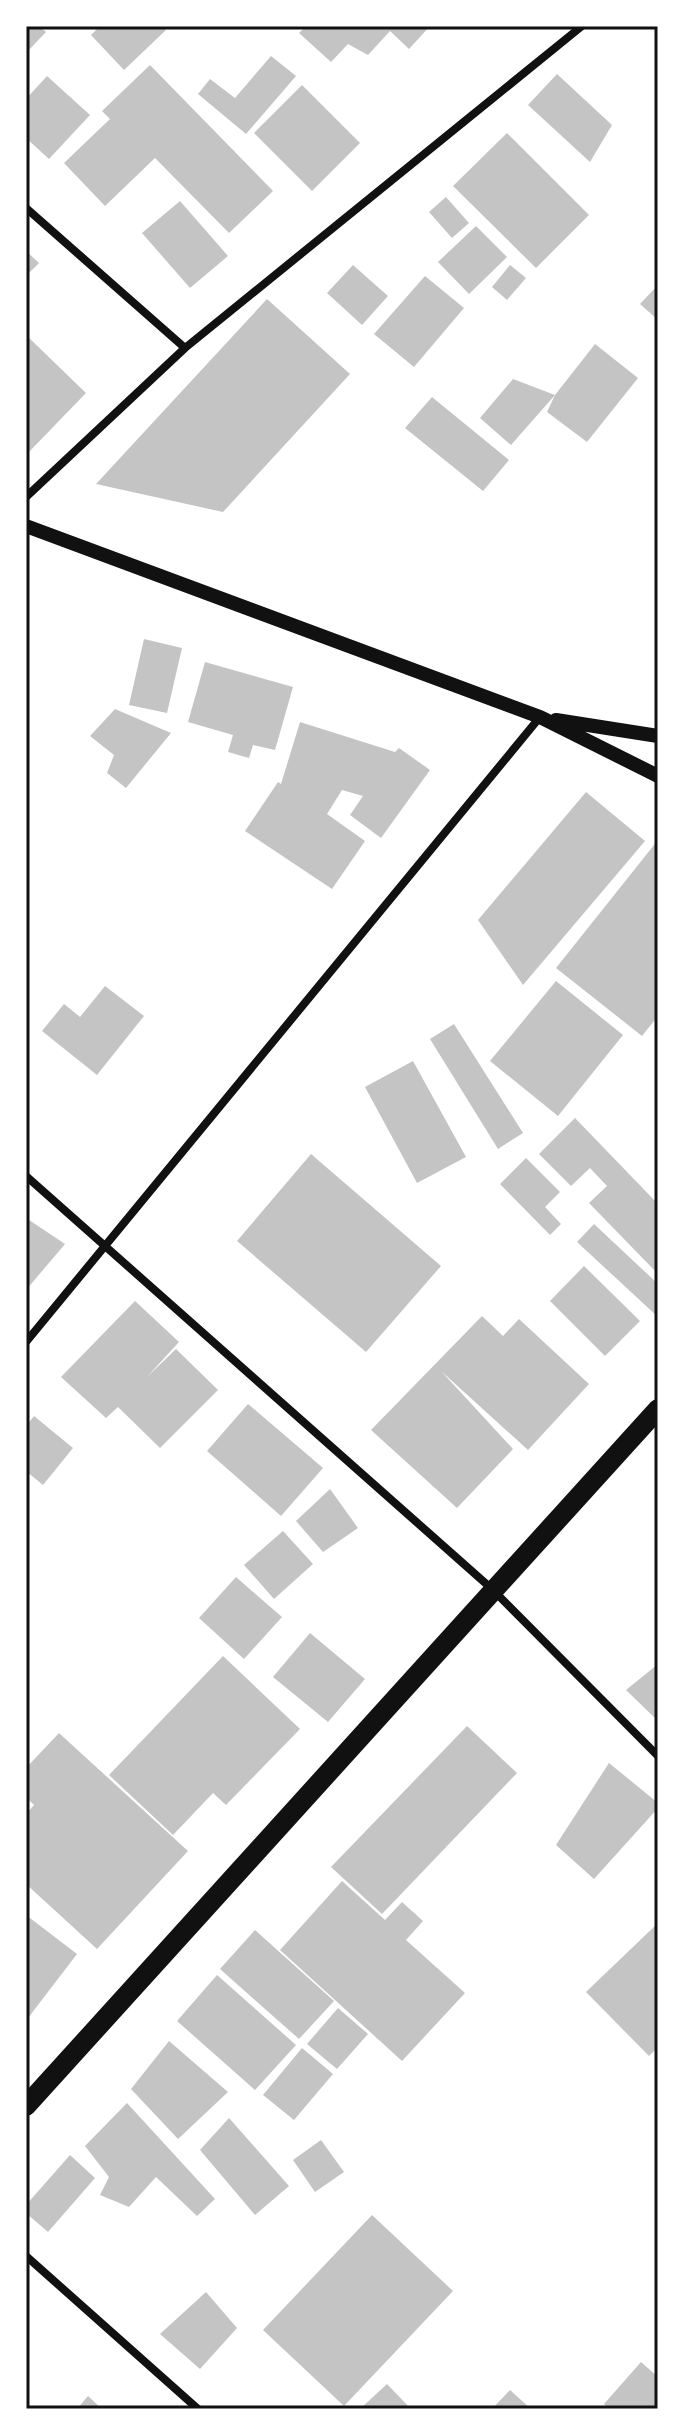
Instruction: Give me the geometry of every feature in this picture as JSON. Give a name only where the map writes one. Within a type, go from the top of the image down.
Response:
[{"type":"main road","points":[[26,2106],[658,1409]]},
{"type":"street","points":[[26,497],[185,348],[582,26]]},
{"type":"street","points":[[26,208],[185,348]]},
{"type":"street","points":[[26,526],[540,717],[658,776]]},
{"type":"street","points":[[540,717],[658,736]]},
{"type":"street","points":[[26,1342],[540,717]]},
{"type":"street","points":[[26,1176],[103,1248],[492,1589],[658,1756]]},
{"type":"street","points":[[26,2256],[198,2409]]},
{"type":"building","points":[[26,26],[39,26],[46,32],[26,53]]},
{"type":"building","points":[[100,26],[162,26],[166,30],[124,70],[91,35]]},
{"type":"building","points":[[306,26],[430,26],[409,49],[390,31],[368,55],[348,44],[331,62],[299,33]]},
{"type":"building","points":[[271,56],[296,76],[246,134],[198,94],[210,79],[235,98]]},
{"type":"building","points":[[150,65],[273,191],[229,233],[155,158],[105,206],[64,163],[110,119],[102,111]]},
{"type":"building","points":[[557,74],[612,125],[590,162],[528,105]]},
{"type":"building","points":[[47,76],[90,115],[49,159],[26,138],[26,99]]},
{"type":"building","points":[[302,85],[360,143],[312,191],[254,133]]},
{"type":"building","points":[[507,133],[589,215],[536,268],[453,186]]},
{"type":"building","points":[[446,197],[469,223],[452,238],[429,212]]},
{"type":"building","points":[[180,201],[228,256],[190,288],[142,233]]},
{"type":"building","points":[[476,226],[507,257],[469,294],[438,262]]},
{"type":"building","points":[[26,251],[39,263],[26,276]]},
{"type":"building","points":[[353,265],[388,296],[362,325],[327,293]]},
{"type":"building","points":[[510,265],[526,278],[507,300],[492,287]]},
{"type":"building","points":[[425,276],[464,308],[414,367],[374,334]]},
{"type":"building","points":[[658,285],[658,320],[640,304]]},
{"type":"building","points":[[267,299],[350,374],[223,512],[96,484]]},
{"type":"building","points":[[26,335],[86,393],[26,455]]},
{"type":"building","points":[[595,344],[638,378],[587,442],[547,412],[555,395]]},
{"type":"building","points":[[513,379],[555,395],[511,445],[480,418]]},
{"type":"building","points":[[432,397],[509,460],[483,491],[405,428]]},
{"type":"building","points":[[144,639],[182,648],[167,713],[129,705]]},
{"type":"building","points":[[205,662],[293,687],[275,750],[253,745],[249,758],[228,752],[233,735],[188,722]]},
{"type":"building","points":[[115,709],[171,733],[126,788],[107,773],[114,755],[90,736]]},
{"type":"building","points":[[300,722],[395,752],[399,748],[430,770],[381,838],[350,815],[363,796],[342,790],[327,814],[365,841],[332,889],[245,831],[278,782],[281,784]]},
{"type":"building","points":[[586,792],[645,841],[523,985],[478,920]]},
{"type":"building","points":[[658,840],[658,1016],[642,1036],[556,968]]},
{"type":"building","points":[[556,981],[623,1035],[558,1116],[490,1061]]},
{"type":"building","points":[[105,986],[144,1016],[97,1075],[42,1031],[64,1004],[80,1017]]},
{"type":"building","points":[[454,1024],[523,1133],[498,1149],[430,1039]]},
{"type":"building","points":[[413,1061],[466,1157],[417,1183],[365,1087]]},
{"type":"building","points":[[575,1118],[658,1204],[658,1274],[589,1203],[607,1186],[590,1168],[571,1186],[539,1154]]},
{"type":"building","points":[[311,1154],[441,1266],[366,1352],[237,1241]]},
{"type":"building","points":[[526,1158],[560,1192],[545,1207],[561,1224],[550,1235],[500,1184]]},
{"type":"building","points":[[26,1218],[65,1244],[26,1290]]},
{"type":"building","points":[[594,1224],[658,1284],[658,1317],[577,1242]]},
{"type":"building","points":[[584,1266],[640,1321],[605,1356],[550,1301]]},
{"type":"building","points":[[135,1301],[179,1342],[147,1377],[176,1349],[218,1390],[160,1448],[118,1407],[106,1418],[61,1377]]},
{"type":"building","points":[[482,1316],[503,1336],[519,1319],[589,1384],[528,1450],[441,1371],[513,1449],[457,1508],[371,1430]]},
{"type":"building","points":[[248,1404],[323,1468],[281,1516],[207,1451]]},
{"type":"building","points":[[34,1416],[73,1448],[43,1485],[26,1471],[26,1426]]},
{"type":"building","points":[[330,1489],[358,1528],[323,1552],[296,1521]]},
{"type":"building","points":[[283,1531],[313,1564],[274,1599],[244,1565]]},
{"type":"building","points":[[236,1577],[282,1617],[244,1659],[199,1618]]},
{"type":"building","points":[[310,1633],[365,1679],[328,1722],[273,1677]]},
{"type":"building","points":[[223,1656],[300,1729],[226,1805],[213,1793],[173,1835],[109,1775]]},
{"type":"building","points":[[658,1664],[658,1721],[626,1690]]},
{"type":"building","points":[[467,1726],[517,1773],[382,1914],[331,1867]]},
{"type":"building","points":[[59,1733],[188,1851],[97,1949],[26,1884],[26,1814],[34,1805],[26,1797],[26,1768]]},
{"type":"building","points":[[609,1763],[658,1803],[658,1808],[594,1879],[556,1845]]},
{"type":"building","points":[[342,1881],[385,1920],[402,1902],[423,1921],[406,1940],[465,1993],[402,2061],[280,1950]]},
{"type":"building","points":[[26,1915],[77,1954],[28,2018],[26,2017]]},
{"type":"building","points":[[658,1923],[658,2047],[649,2056],[586,1992]]},
{"type":"building","points":[[255,1930],[334,2001],[299,2039],[220,1969]]},
{"type":"building","points":[[217,1975],[296,2045],[255,2090],[177,2021]]},
{"type":"building","points":[[338,2008],[368,2034],[337,2069],[307,2044]]},
{"type":"building","points":[[169,2041],[228,2092],[178,2139],[131,2089]]},
{"type":"building","points":[[302,2048],[333,2074],[294,2120],[263,2095]]},
{"type":"building","points":[[127,2103],[215,2199],[197,2216],[156,2177],[129,2207],[100,2195],[109,2177],[85,2146]]},
{"type":"building","points":[[229,2118],[289,2186],[255,2215],[200,2150]]},
{"type":"building","points":[[321,2140],[344,2172],[315,2192],[293,2160]]},
{"type":"building","points":[[70,2155],[95,2178],[48,2232],[26,2213],[26,2205]]},
{"type":"building","points":[[372,2215],[453,2291],[344,2406],[263,2330]]},
{"type":"building","points":[[206,2292],[237,2328],[200,2369],[160,2334]]},
{"type":"building","points":[[641,2362],[658,2377],[658,2409],[609,2409],[604,2404]]},
{"type":"building","points":[[387,2384],[411,2409],[360,2409]]},
{"type":"building","points":[[510,2390],[531,2409],[492,2409]]},
{"type":"building","points":[[88,2396],[102,2409],[77,2409]]}]
